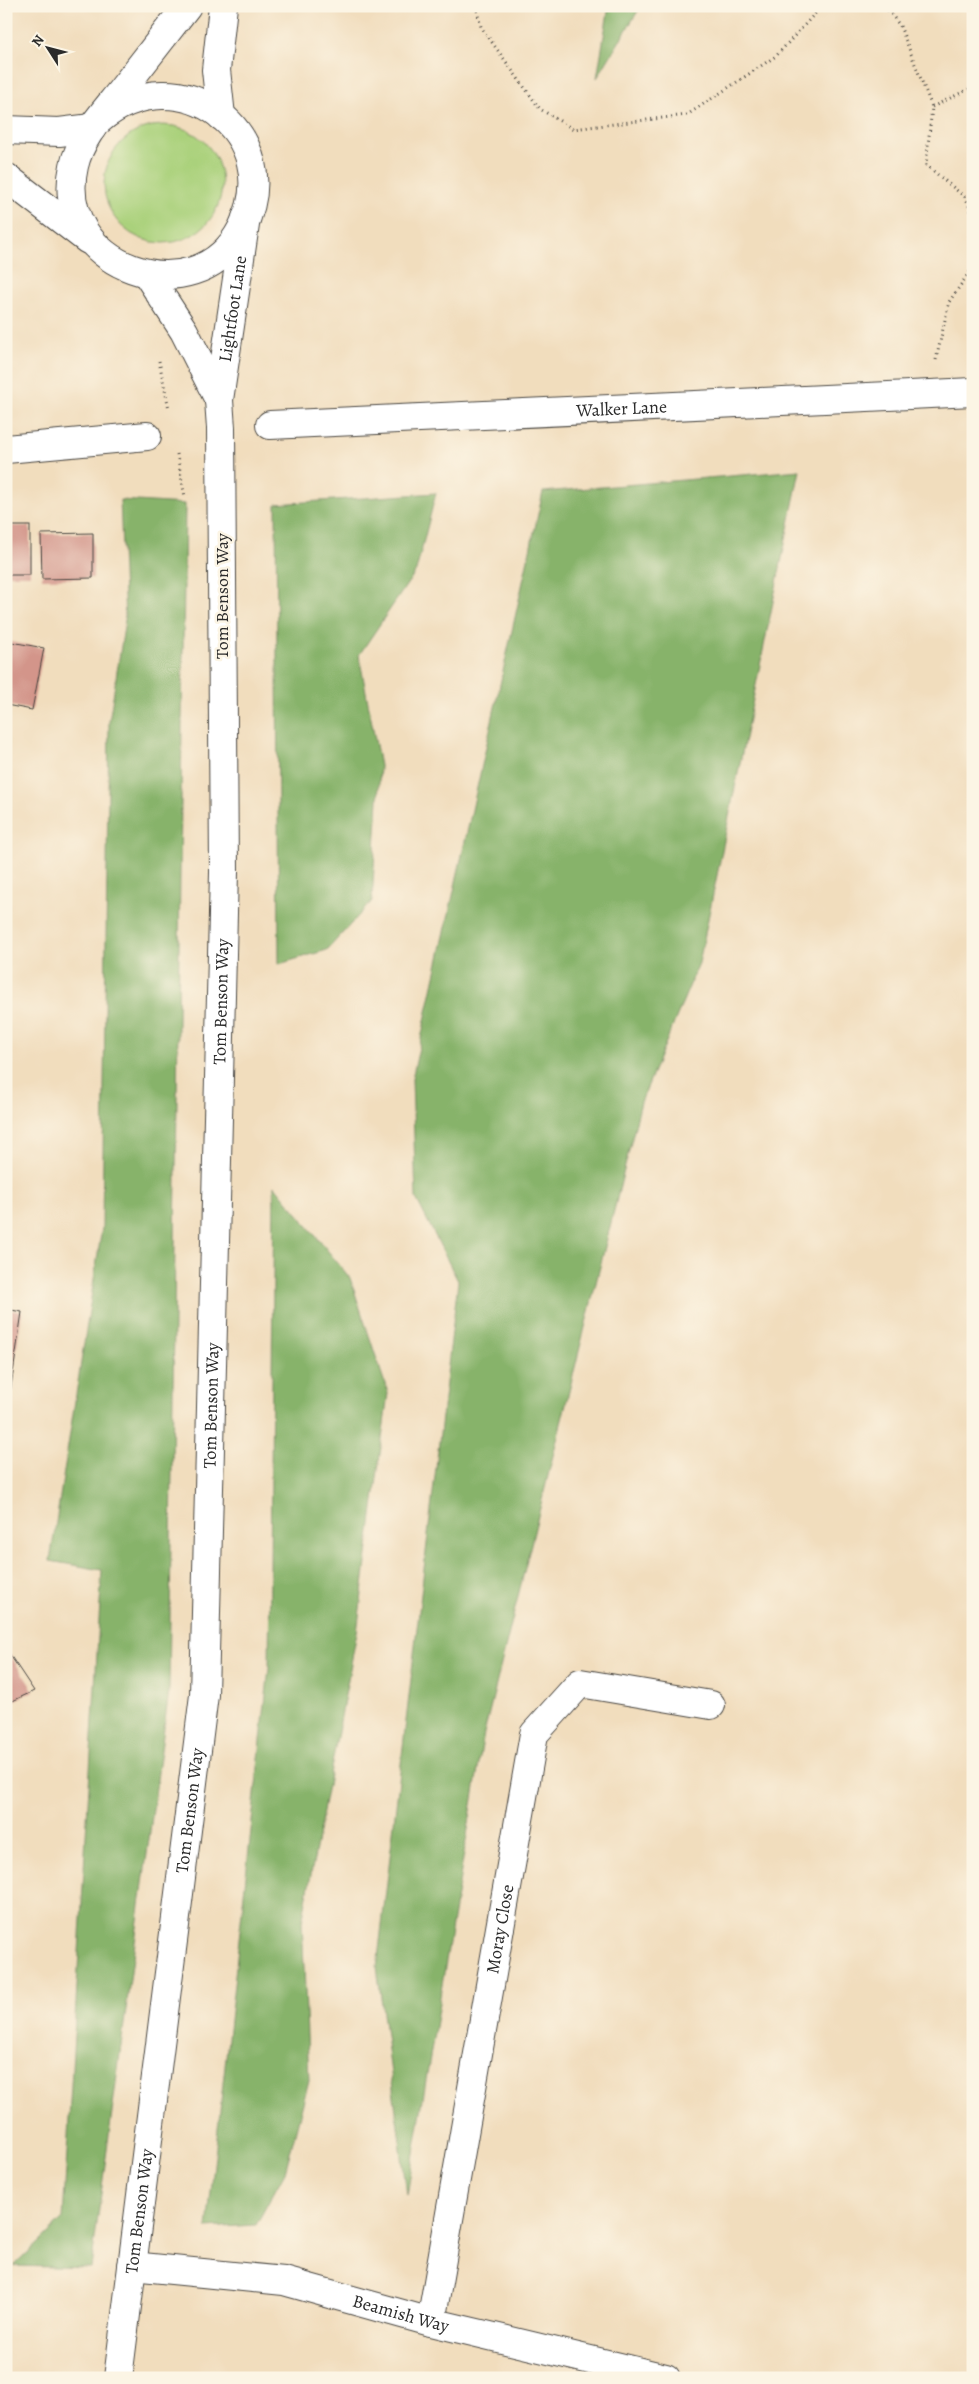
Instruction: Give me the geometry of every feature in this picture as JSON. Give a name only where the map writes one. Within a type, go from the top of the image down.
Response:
[{"type":"main road","name":"Lightfoot Lane","points":[[187,6],[95,124],[76,157],[72,190],[80,222],[99,249],[116,262],[147,274],[180,273],[211,261],[235,238],[246,218]]},
{"type":"main road","points":[[221,116],[216,70],[224,6]]},
{"type":"main road","name":"Lightfoot Lane","points":[[95,124],[124,103],[154,94],[174,95],[194,100],[221,116],[235,130],[249,158],[253,188],[246,218],[219,400],[221,428]]},
{"type":"main road","points":[[6,130],[59,132],[95,124]]},
{"type":"main road","points":[[6,177],[99,249]]},
{"type":"main road","name":"Lightfoot Lane","points":[[147,274],[184,331],[219,400]]},
{"type":"main road","name":"Walker Lane","points":[[270,425],[973,392]]},
{"type":"main road","name":"Tom Benson Way","points":[[118,2378],[204,1695],[224,872],[221,428]]},
{"type":"main road","points":[[6,449],[147,436]]},
{"type":"main road","name":"Moray Close","points":[[431,2322],[534,1734],[580,1683],[711,1705]]},
{"type":"main road","name":"Beamish Way","points":[[132,2266],[284,2281],[431,2322],[666,2378]]},
{"type":"path","points":[[476,6],[481,27],[540,109],[573,129],[687,115],[776,56],[822,6]]},
{"type":"path","points":[[885,6],[900,26],[932,107],[926,165],[966,198],[973,217]]},
{"type":"path","points":[[932,107],[973,87]]},
{"type":"path","points":[[928,394],[948,302],[973,267]]},
{"type":"path","points":[[157,353],[164,377],[169,414]]},
{"type":"green space","points":[[609,6],[641,6],[597,78]]},
{"type":"green space","points":[[163,125],[185,130],[205,142],[217,162],[222,184],[217,206],[205,226],[185,238],[163,243],[141,238],[121,226],[109,206],[104,184],[109,162],[121,142],[141,130]]},
{"type":"green space","points":[[800,470],[699,963],[641,1102],[484,1733],[407,2195],[377,1967],[458,1281],[416,1198],[412,1079],[543,492]]},
{"type":"green space","points":[[436,493],[416,571],[359,655],[380,766],[372,901],[327,950],[279,964],[276,504]]},
{"type":"green space","points":[[120,500],[185,504],[169,1691],[91,2268],[14,2266],[63,2219],[102,1570],[50,1561],[102,1228],[109,722],[125,621]]},
{"type":"green space","points":[[274,1185],[350,1278],[388,1393],[357,1632],[302,1922],[309,2080],[285,2172],[256,2225],[207,2228],[269,1668]]},
{"type":"building","points":[[6,526],[30,526],[30,575],[6,575]]},
{"type":"building","points":[[93,533],[93,578],[42,579],[41,534]]},
{"type":"building","points":[[6,641],[44,648],[32,710],[6,705]]},
{"type":"building","points":[[6,1309],[22,1312],[7,1414],[6,1414]]},
{"type":"building","points":[[6,1649],[34,1691],[6,1704]]}]
